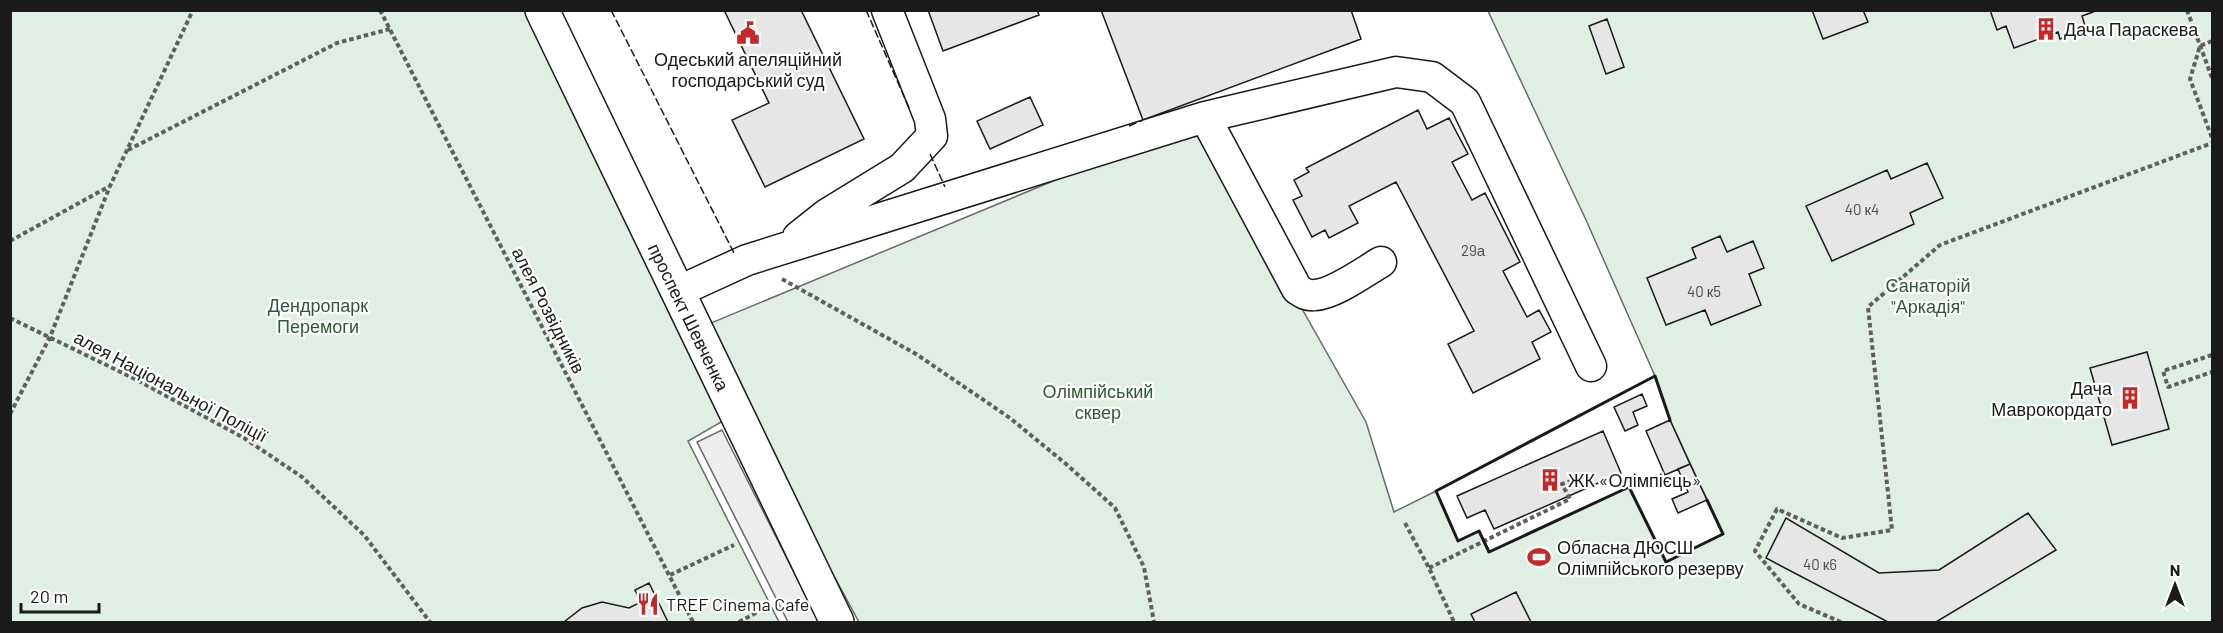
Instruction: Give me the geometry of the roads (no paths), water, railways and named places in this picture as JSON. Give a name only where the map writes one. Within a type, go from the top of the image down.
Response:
[{"type":"main road","name":"проспект Шевченка","points":[[542,10],[837,622]]},
{"type":"lane","points":[[785,248],[827,214],[902,168],[932,136],[930,119],[887,10]]},
{"type":"lane","points":[[677,292],[747,260],[1205,117],[1396,72],[1432,77],[1465,102],[1592,366]]},
{"type":"lane","points":[[1205,117],[1297,289],[1306,295],[1316,296],[1330,291],[1381,262]]},
{"type":"place","name":"Дача Параскева","points":[[2046,29]]},
{"type":"place","name":"Одеський апеляційний господарський суд","points":[[748,33]]},
{"type":"place","name":"Дача Маврокордато","points":[[2130,398]]},
{"type":"place","name":"ЖК «Олімпієць»","points":[[1550,480]]},
{"type":"place","name":"Обласна ДЮСШ Олімпійського резерву","points":[[1539,557]]},
{"type":"place","name":"TREF Cinema Cafe","points":[[648,604]]},
{"type":"park label","name":"Санаторій \"Аркадія\"","points":[[1928,295]]},
{"type":"park label","name":"Дендропарк Перемоги","points":[[318,315]]},
{"type":"park label","name":"Олімпійський сквер","points":[[1098,401]]}]
